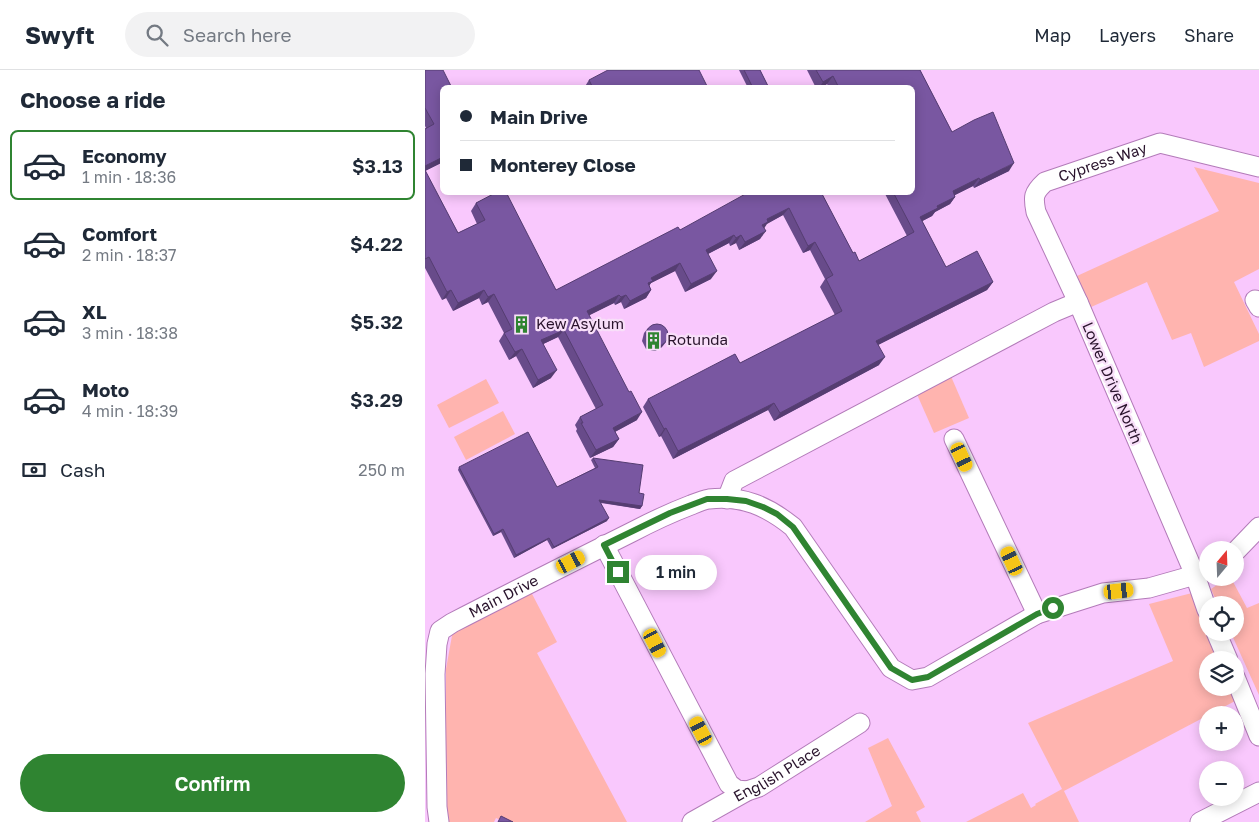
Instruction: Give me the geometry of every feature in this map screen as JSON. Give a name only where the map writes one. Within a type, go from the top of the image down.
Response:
[{"type":"street","name":"Cypress Way","points":[[1036,190],[1045,182],[1160,143],[1259,167]]},
{"type":"street","name":"Lower Drive North","points":[[1036,190],[1033,200],[1036,212],[1199,568]]},
{"type":"street","points":[[727,499],[734,481],[1054,312],[1078,302]]},
{"type":"street","points":[[954,439],[1037,614]]},
{"type":"street","name":"Main Drive","points":[[439,822],[437,807],[435,674],[440,631],[452,623],[604,545],[670,513],[707,499],[746,501],[777,514],[793,527],[891,668],[912,680],[928,677],[1037,614],[1103,593],[1149,588],[1199,573]]},
{"type":"street","points":[[1244,543],[1259,527]]},
{"type":"street","points":[[604,545],[729,784],[737,790],[747,791]]},
{"type":"street","points":[[1243,696],[1259,736]]},
{"type":"street","name":"English Place","points":[[692,822],[747,791],[759,787],[860,723]]},
{"type":"street","points":[[1200,822],[1259,792]]},
{"type":"shaded area","points":[[1194,167],[1259,183],[1259,269],[1234,282],[1259,334],[1259,341],[1204,367],[1191,333],[1172,340],[1147,282],[1080,312],[1066,281],[1219,211]]},
{"type":"shaded area","points":[[950,374],[969,418],[934,433],[916,392]]},
{"type":"shaded area","points":[[486,379],[499,403],[449,428],[437,405]]},
{"type":"shaded area","points":[[503,411],[515,434],[466,460],[454,437]]},
{"type":"shaded area","points":[[1215,586],[1235,586],[1241,596],[1214,596],[1211,589]]},
{"type":"shaded area","points":[[530,590],[557,642],[537,653],[627,822],[505,822],[496,818],[494,822],[446,822],[446,669],[453,630]]},
{"type":"shaded area","points":[[1192,593],[1199,610],[1199,641],[1212,641],[1216,651],[1199,651],[1199,696],[1235,696],[1237,700],[1226,706],[1199,706],[1199,720],[1064,791],[1079,822],[966,822],[1023,793],[1031,808],[1062,789],[1028,723],[1173,661],[1149,604]]},
{"type":"shaded area","points":[[1244,602],[1247,608],[1259,603],[1259,695],[1244,662],[1244,651],[1239,651],[1235,641],[1244,641]]},
{"type":"shaded area","points":[[888,738],[925,807],[916,812],[921,822],[865,822],[892,806],[868,748]]},
{"type":"building","points":[[425,70],[443,70],[450,85],[440,85],[440,158],[425,166],[425,129],[434,124],[425,108]]},
{"type":"building","points":[[608,70],[699,70],[706,85],[592,85],[589,80]]},
{"type":"building","points":[[744,70],[760,70],[768,85],[752,85]]},
{"type":"building","points":[[816,70],[920,70],[952,132],[993,112],[1014,163],[953,191],[955,197],[920,217],[946,267],[977,251],[993,282],[876,341],[885,357],[780,413],[774,403],[678,451],[648,399],[735,354],[740,363],[842,311],[826,279],[833,275],[815,242],[808,246],[789,208],[767,219],[768,222],[762,225],[766,231],[745,242],[741,235],[736,238],[734,235],[706,250],[717,271],[691,284],[680,263],[651,278],[653,281],[648,283],[651,290],[630,301],[626,295],[621,297],[619,295],[587,311],[629,392],[631,391],[642,412],[613,428],[619,439],[596,450],[581,423],[583,423],[580,417],[603,405],[564,330],[541,340],[557,370],[538,380],[522,349],[515,352],[504,333],[512,329],[494,294],[488,297],[484,290],[458,303],[451,290],[447,292],[429,257],[425,259],[425,170],[458,233],[485,220],[476,203],[491,195],[508,195],[556,290],[678,227],[680,230],[744,195],[823,195],[859,261],[914,232],[895,195],[915,195],[915,85],[838,85],[833,76],[823,82]]},
{"type":"building","name":"Rotunda","points":[[657,324],[665,327],[668,335],[665,343],[657,346],[649,343],[646,335],[649,327]]},
{"type":"building","points":[[528,432],[557,487],[598,467],[593,458],[643,465],[639,493],[644,494],[642,506],[599,500],[609,518],[554,547],[549,538],[516,555],[503,529],[494,534],[459,467]]},
{"type":"building","points":[[501,816],[513,822],[498,822]]},
{"type":"place","name":"Kew Asylum","points":[[522,324]]},
{"type":"place","name":"Rotunda","points":[[653,340]]},
{"type":"route","points":[[618,572],[604,545],[670,513],[707,499],[746,501],[763,507],[777,514],[793,527],[891,668],[912,680],[927,678],[1037,614],[1053,608]]}]
